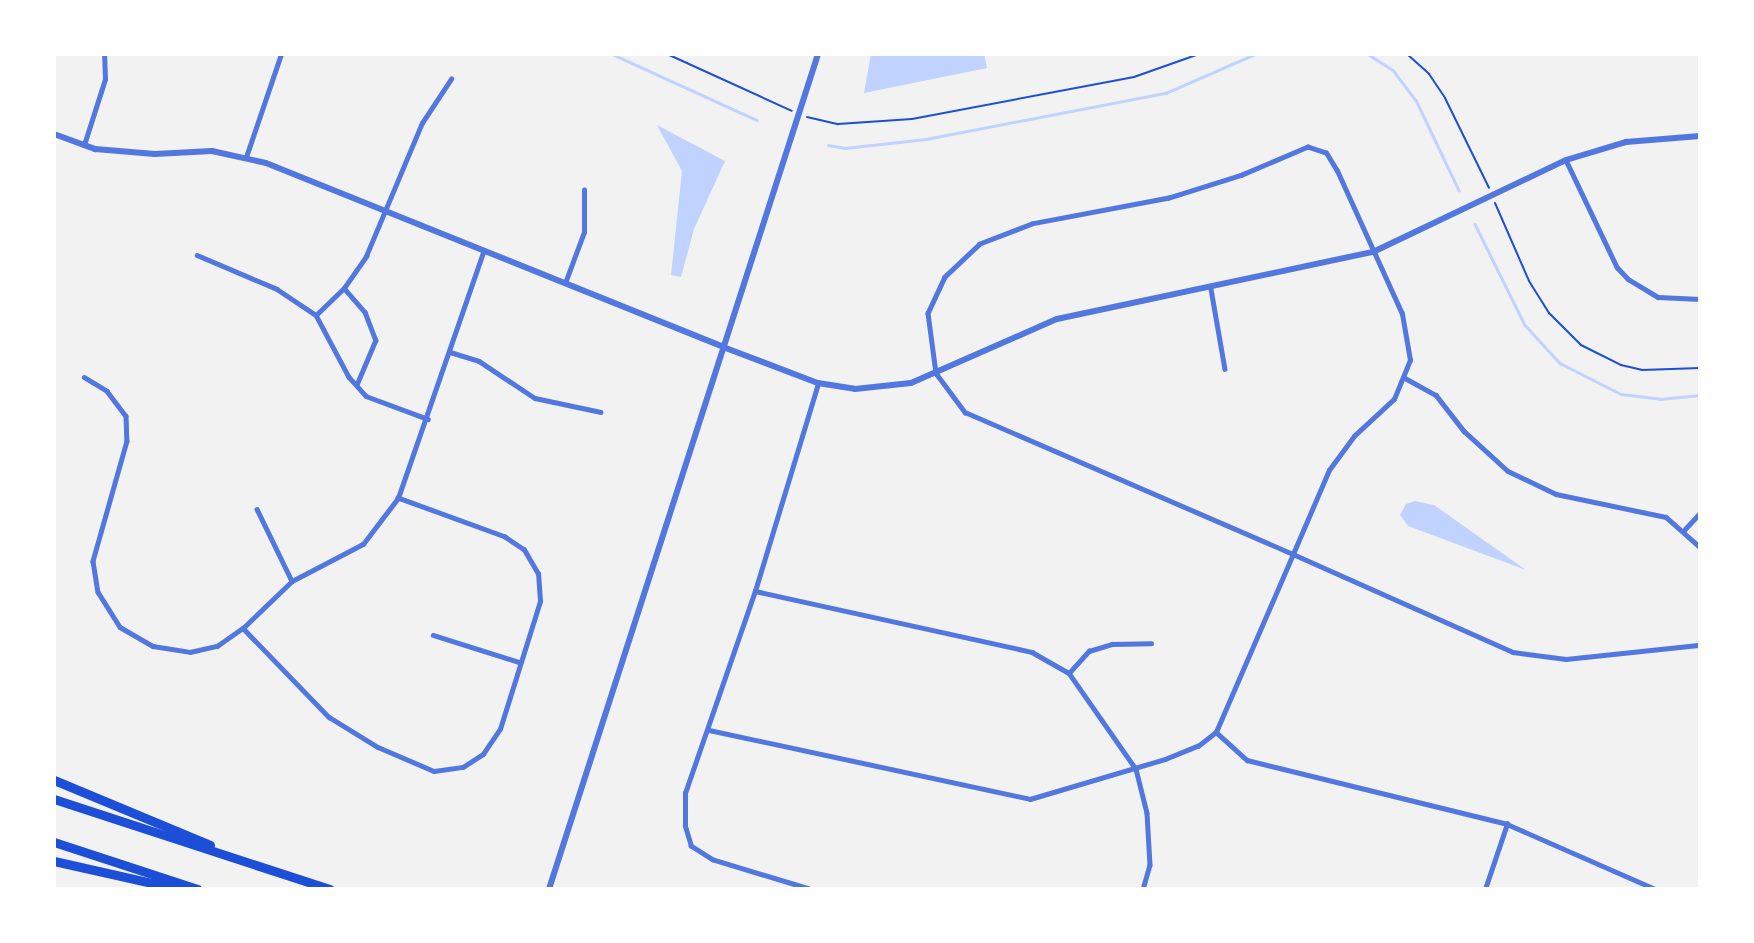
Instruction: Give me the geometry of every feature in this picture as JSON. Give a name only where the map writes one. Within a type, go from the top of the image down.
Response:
[{"type":"highway","points":[[54,780],[236,858]]},
{"type":"highway","points":[[54,799],[330,889]]},
{"type":"highway","points":[[54,842],[198,889]]},
{"type":"highway","points":[[54,861],[178,889]]},
{"type":"street","points":[[246,157],[281,54]]},
{"type":"street","points":[[549,889],[818,54]]},
{"type":"street","points":[[84,146],[106,79],[104,55]]},
{"type":"street","points":[[316,315],[344,288],[387,212],[422,123],[452,79]]},
{"type":"street","points":[[54,134],[84,146],[135,154],[212,151],[246,157],[723,347],[818,383],[855,389],[911,383],[1057,319],[1212,289],[1373,252],[1566,160],[1626,142],[1700,136]]},
{"type":"street","points":[[709,730],[1030,799],[1136,769],[1198,746],[1216,732],[1293,554],[1340,453],[1394,399],[1405,377],[1409,338],[1373,252],[1326,152],[1308,147],[1242,175],[1169,198],[1032,224],[980,244],[945,276],[928,313],[936,373],[965,412],[1293,554],[1485,641],[1539,658],[1592,657],[1700,645]]},
{"type":"street","points":[[1566,160],[1618,267],[1628,279],[1658,297],[1700,299]]},
{"type":"street","points":[[565,284],[584,232],[584,190]]},
{"type":"street","points":[[84,377],[107,391],[126,416],[127,441],[93,561],[98,592],[120,627],[153,646],[190,652],[217,646],[243,628],[292,581],[363,544],[398,498],[428,419],[483,252]]},
{"type":"street","points":[[197,255],[277,289],[316,315],[366,396],[428,419]]},
{"type":"street","points":[[344,288],[365,312],[376,340],[357,385]]},
{"type":"street","points":[[1212,289],[1226,369]]},
{"type":"street","points":[[450,352],[479,361],[535,398],[601,412]]},
{"type":"street","points":[[1405,377],[1436,396],[1464,431],[1508,471],[1556,494],[1647,510],[1685,529],[1700,547]]},
{"type":"street","points":[[809,889],[713,860],[691,846],[685,826],[685,793],[755,591],[818,383]]},
{"type":"street","points":[[243,628],[329,717],[379,747],[434,771],[463,766],[483,754],[500,729],[540,601],[538,574],[524,550],[505,537],[398,498]]},
{"type":"street","points":[[257,509],[292,581]]},
{"type":"street","points":[[1685,529],[1700,513]]},
{"type":"street","points":[[755,591],[1032,652],[1069,673],[1136,769],[1147,813],[1150,865],[1143,889]]},
{"type":"street","points":[[433,635],[519,662]]},
{"type":"street","points":[[1069,673],[1089,651],[1112,644],[1151,643]]},
{"type":"street","points":[[1216,732],[1247,760],[1507,824],[1656,889]]},
{"type":"street","points":[[1485,889],[1507,824]]},
{"type":"path","points":[[667,54],[799,114],[838,124],[912,119],[1133,77],[1199,54]]},
{"type":"path","points":[[1407,54],[1429,74],[1445,98],[1493,195],[1529,281],[1549,313],[1581,345],[1621,365],[1642,370],[1700,368]]},
{"type":"water","points":[[871,54],[984,54],[987,68],[864,93]]},
{"type":"water","points":[[657,125],[725,161],[694,229],[681,277],[671,275],[682,171]]},
{"type":"water","points":[[1415,501],[1434,505],[1526,570],[1408,526],[1400,515],[1406,504]]},
{"type":"waterway","points":[[612,54],[757,120]]},
{"type":"waterway","points":[[828,145],[845,148],[926,139],[1166,93],[1255,54]]},
{"type":"waterway","points":[[1368,54],[1393,70],[1416,100],[1459,190]]},
{"type":"waterway","points":[[1475,224],[1525,325],[1560,363],[1621,394],[1660,399],[1700,395]]}]
